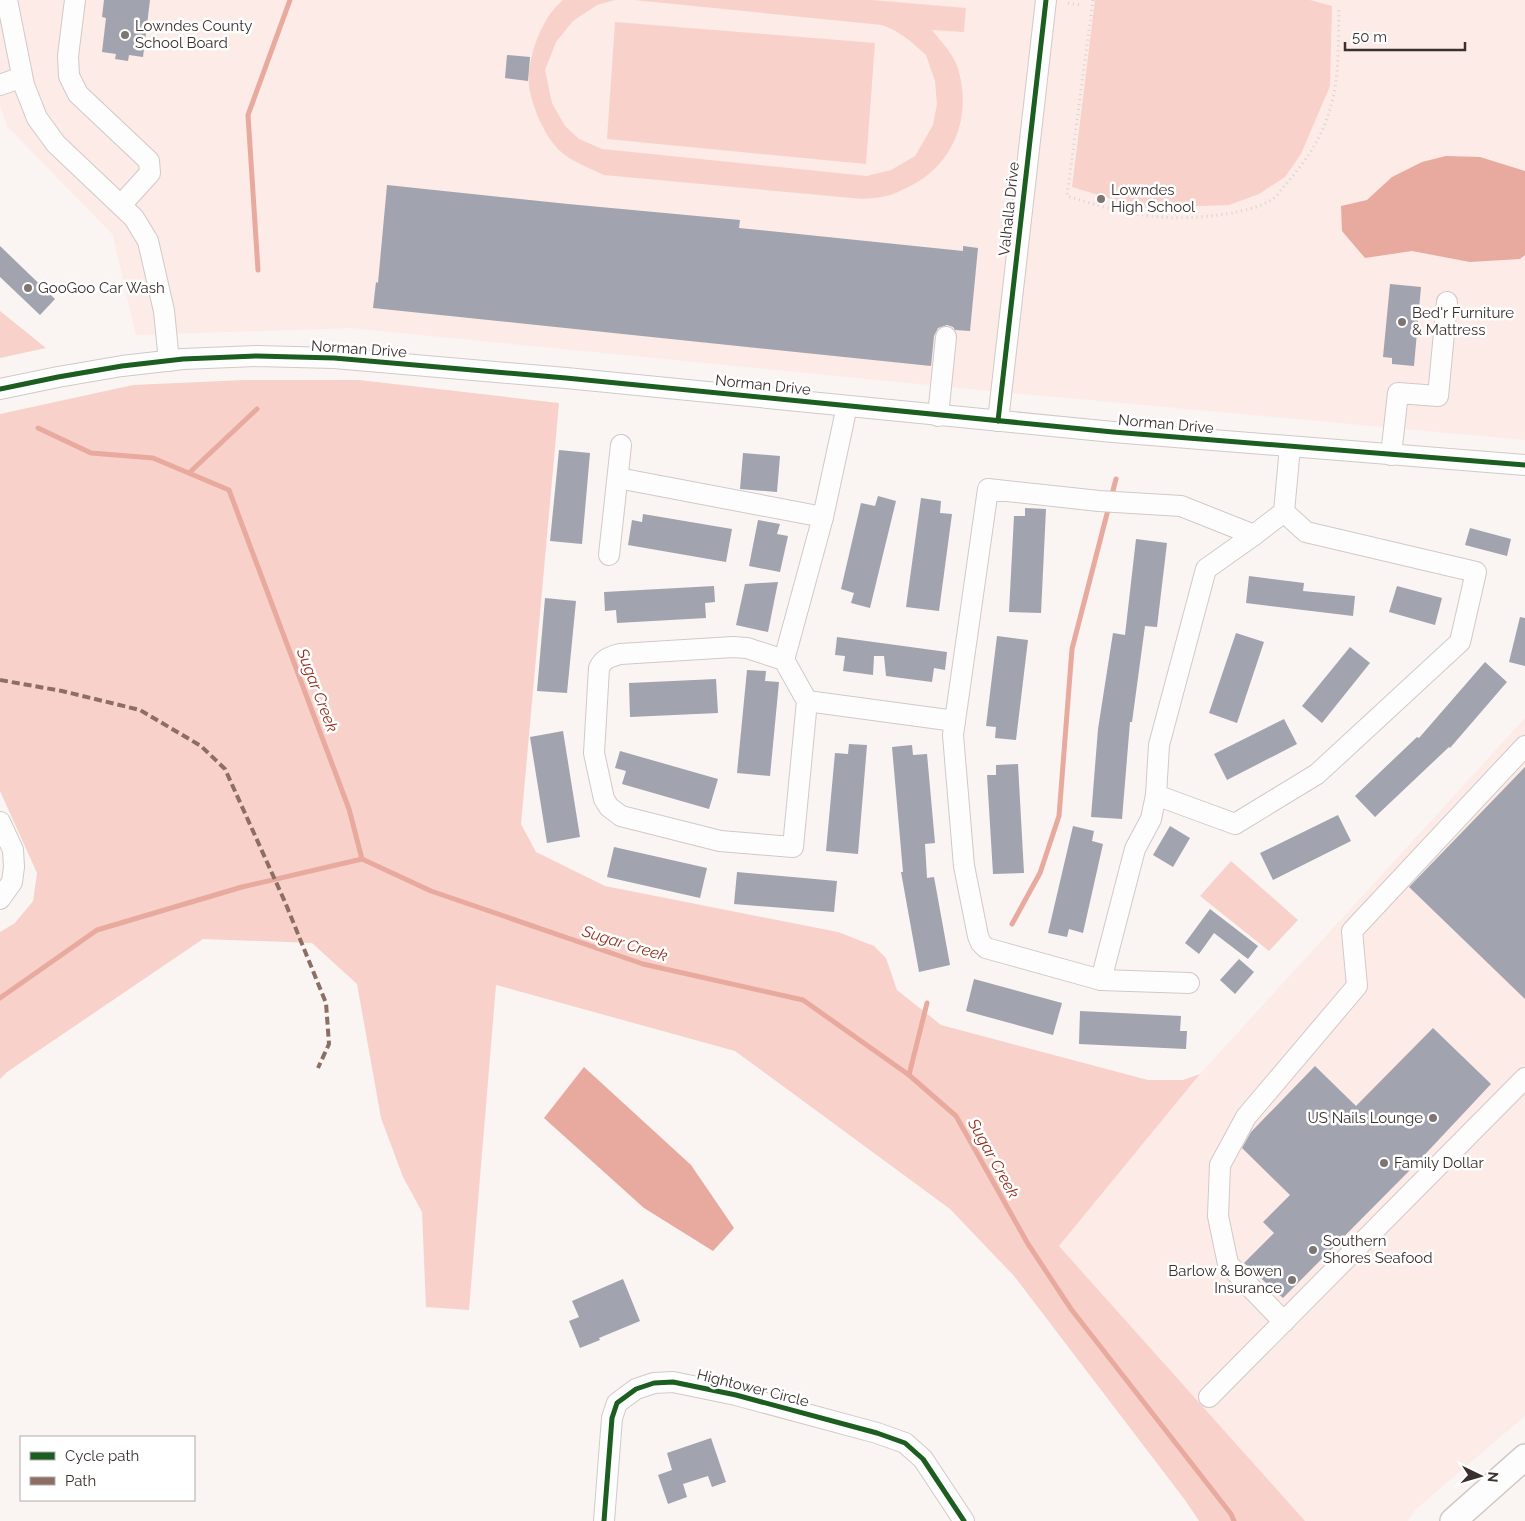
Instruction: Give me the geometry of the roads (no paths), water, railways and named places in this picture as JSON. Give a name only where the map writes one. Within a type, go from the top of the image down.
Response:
[{"type":"main road","points":[[1453,1521],[1525,1457]]},
{"type":"street","points":[[7,0],[24,85],[37,118],[56,144],[134,218],[148,241],[164,311],[169,361]]},
{"type":"street","points":[[75,0],[68,56],[72,82],[78,94],[150,161],[150,172],[121,205]]},
{"type":"street","name":"Valhalla Drive","points":[[998,421],[1046,0]]},
{"type":"street","points":[[0,85],[22,77]]},
{"type":"street","points":[[1391,454],[1398,393],[1438,396],[1448,302]]},
{"type":"street","points":[[938,416],[946,337]]},
{"type":"street","name":"Norman Drive","points":[[0,389],[85,372],[169,361],[257,356],[334,358],[566,378],[938,416],[1290,447],[1525,465]]},
{"type":"street","points":[[784,660],[824,517],[847,406]]},
{"type":"street","points":[[609,555],[621,445]]},
{"type":"street","points":[[1101,980],[1135,849],[1151,818],[1156,795],[1159,744],[1206,569],[1284,512],[1290,447]]},
{"type":"street","points":[[618,478],[824,517]]},
{"type":"street","points":[[1188,983],[1101,980],[986,948],[978,936],[964,866],[953,735],[988,489],[1181,506],[1254,535]]},
{"type":"street","points":[[1156,795],[1235,824],[1317,774],[1460,642],[1476,572],[1306,532],[1284,512]]},
{"type":"street","points":[[733,647],[747,648],[784,660],[807,701],[793,847],[720,841],[621,816],[609,807],[604,799],[594,753],[599,668],[602,661],[620,654],[733,647]]},
{"type":"street","points":[[807,701],[955,721]]},
{"type":"street","points":[[1284,1322],[1228,1264],[1218,1216],[1220,1165],[1246,1117],[1357,986],[1352,931],[1525,746]]},
{"type":"street","points":[[0,822],[13,850],[14,867],[12,882],[0,899]]},
{"type":"street","points":[[1209,1397],[1525,1078]]},
{"type":"street","name":"Hightower Circle","points":[[604,1521],[612,1418],[617,1403],[636,1389],[654,1383],[673,1382],[736,1395],[905,1443],[923,1459],[964,1521]]},
{"type":"waterway","points":[[258,270],[248,115],[290,0]]},
{"type":"waterway","points":[[189,473],[257,409]]},
{"type":"waterway","name":"Sugar Creek","points":[[38,428],[91,453],[153,458],[229,490],[349,809],[362,859],[431,891],[643,964],[803,1000],[909,1075],[956,1116],[1028,1244],[1071,1309],[1231,1514],[1234,1521]]},
{"type":"waterway","points":[[1111,498],[1116,479]]},
{"type":"waterway","points":[[1012,924],[1040,873],[1059,816],[1072,649],[1109,506]]},
{"type":"waterway","points":[[0,998],[97,930],[242,887],[362,859]]},
{"type":"waterway","points":[[909,1075],[927,1003]]},
{"type":"place","name":"Lowndes County School Board","points":[[125,35]]},
{"type":"place","name":"Lowndes High School","points":[[1101,199]]},
{"type":"place","name":"GooGoo Car Wash","points":[[28,288]]},
{"type":"place","name":"Bed'r Furniture & Mattress","points":[[1402,322]]},
{"type":"place","name":"US Nails Lounge","points":[[1433,1118]]},
{"type":"place","name":"Family Dollar","points":[[1384,1163]]},
{"type":"place","name":"Southern Shores Seafood","points":[[1313,1250]]},
{"type":"place","name":"Barlow & Bowen Insurance","points":[[1292,1280]]}]
